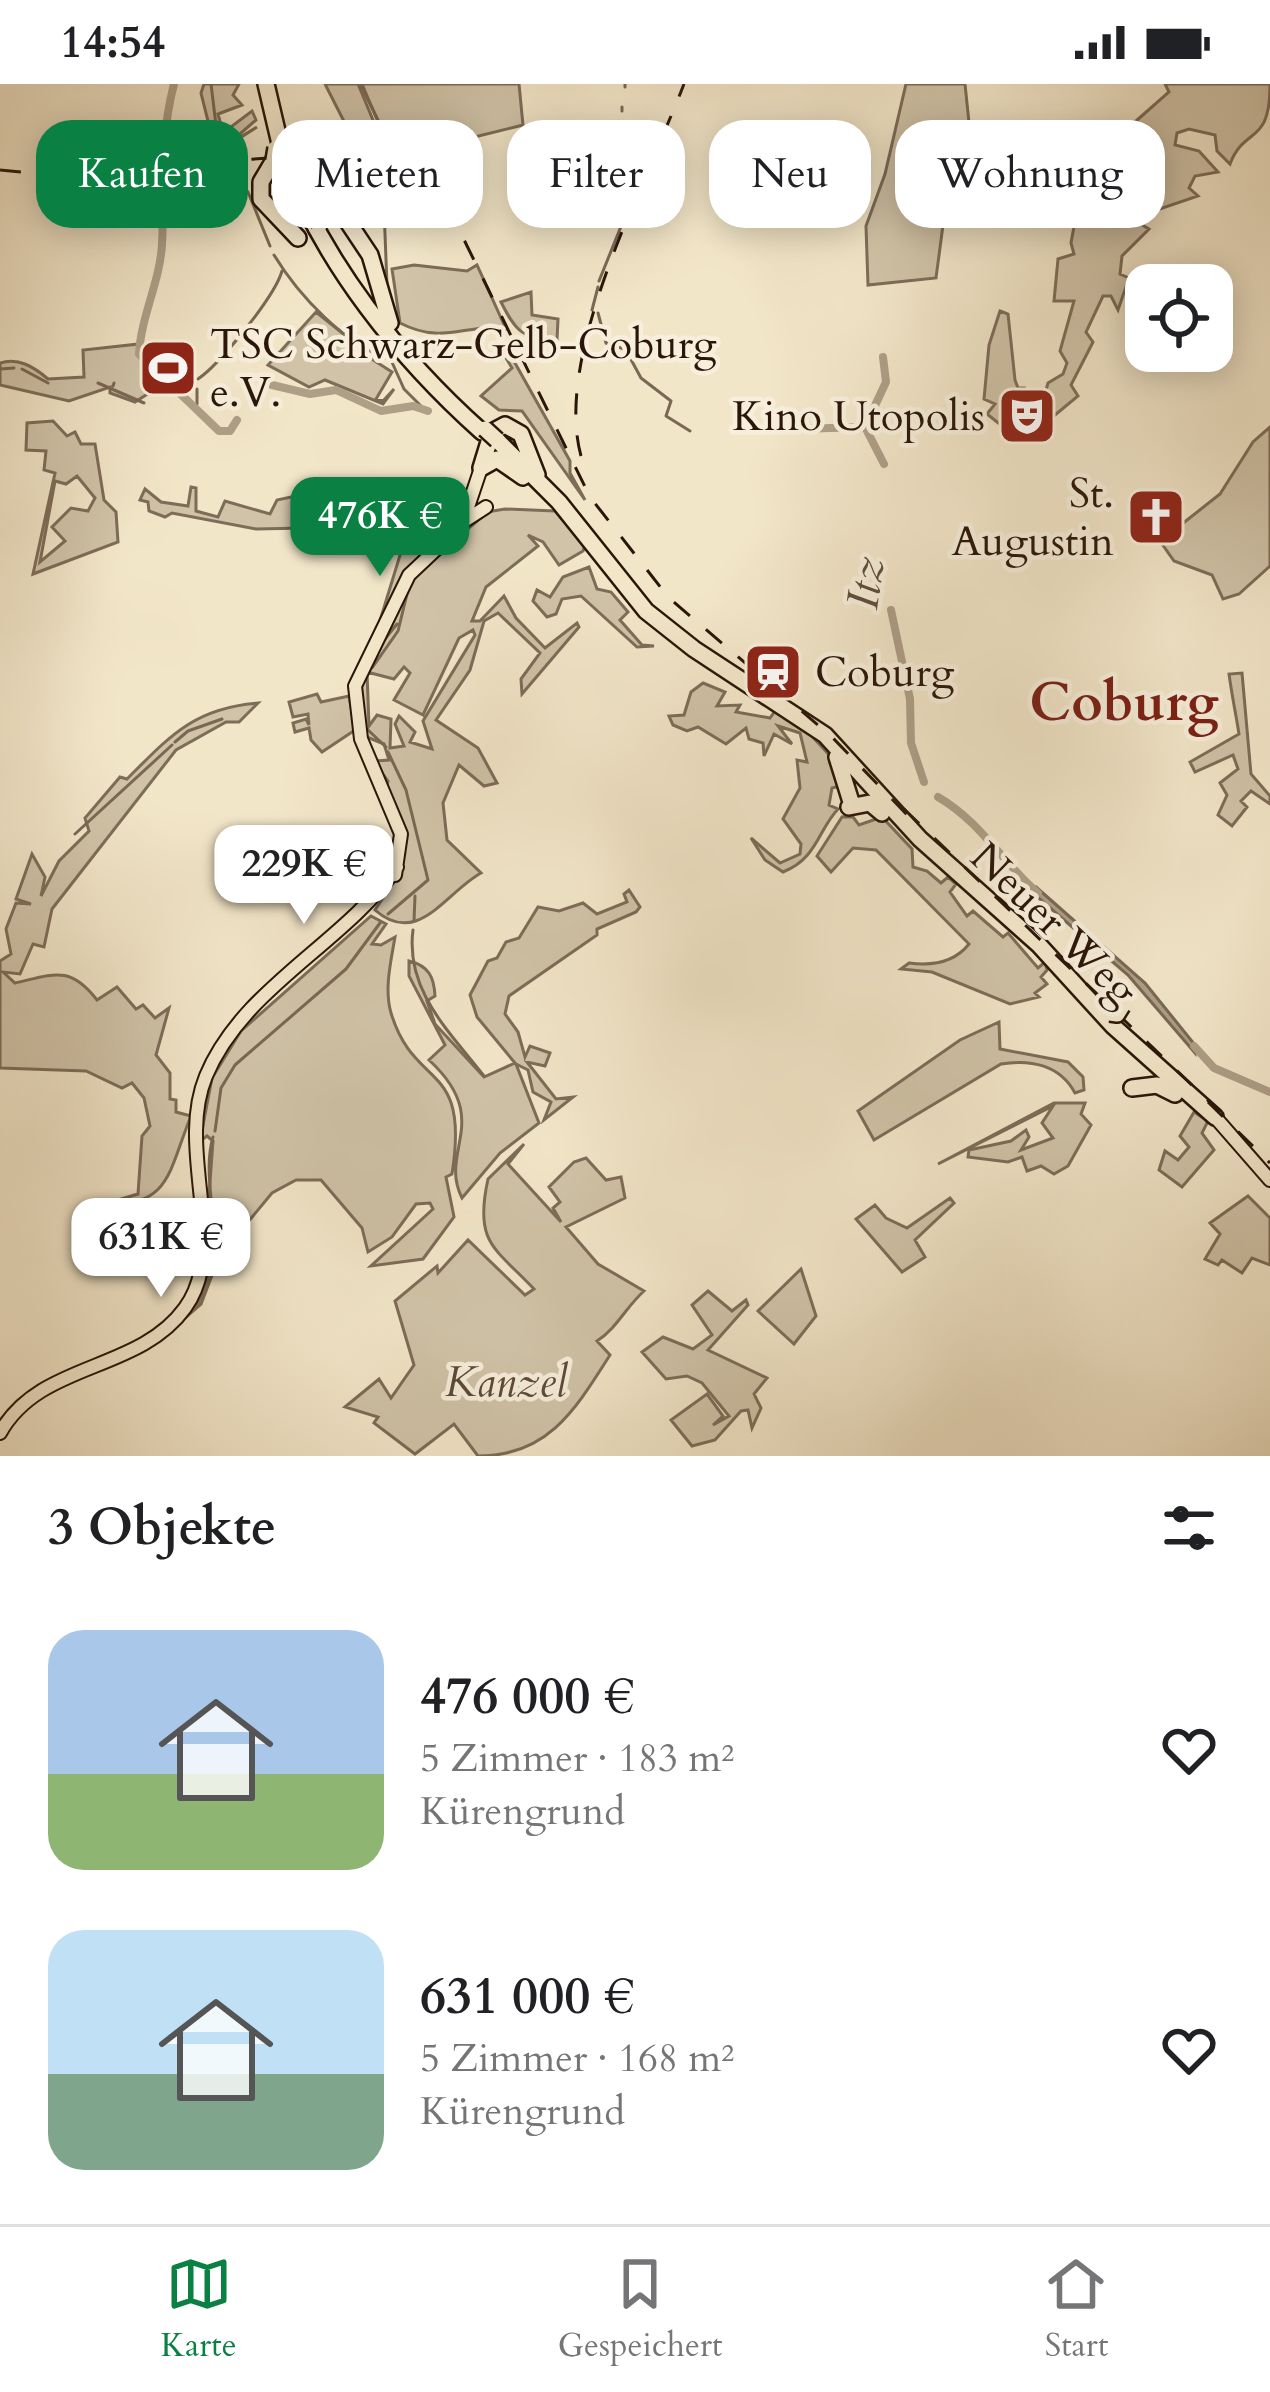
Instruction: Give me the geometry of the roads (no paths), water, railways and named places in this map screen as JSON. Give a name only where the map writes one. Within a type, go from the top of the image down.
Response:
[{"type":"highway","points":[[268,84],[273,120]]},
{"type":"highway","points":[[268,84],[274,120]]},
{"type":"highway","points":[[272,173],[261,199],[272,203]]},
{"type":"highway","points":[[324,228],[435,381],[539,484],[633,597],[674,635],[814,726],[868,787]]},
{"type":"highway","points":[[325,228],[477,441],[482,463]]},
{"type":"highway","points":[[332,228],[364,248],[373,270],[366,280],[341,257]]},
{"type":"highway","points":[[364,248],[391,326]]},
{"type":"highway","points":[[432,383],[491,437],[514,446],[520,439],[517,429]]},
{"type":"highway","points":[[482,463],[495,429],[517,429]]},
{"type":"highway","points":[[517,429],[539,484]]},
{"type":"highway","points":[[482,463],[494,459],[513,462]]},
{"type":"highway","points":[[578,530],[654,624],[809,728],[868,787]]},
{"type":"highway","points":[[611,547],[622,575],[674,635]]},
{"type":"highway","points":[[840,761],[851,806],[875,805],[916,841]]},
{"type":"highway","name":"Neuer Weg","points":[[868,787],[916,841],[1036,947],[1132,1048],[1196,1103]]},
{"type":"highway","name":"Neuer Weg","points":[[868,787],[939,858],[1039,945],[1091,1004],[1196,1103]]},
{"type":"highway","points":[[1039,945],[1112,1009],[1216,1120]]},
{"type":"highway","points":[[1132,1048],[1150,1072],[1135,1082],[1161,1085],[1196,1103]]},
{"type":"main road","points":[[468,513],[482,463]]},
{"type":"main road","points":[[0,1433],[27,1398],[158,1334],[195,1292],[204,1255],[193,1143],[202,1086],[226,1040],[281,982],[369,910],[397,868],[401,834],[361,739],[355,686],[409,575],[468,513],[486,506]]},
{"type":"main road","points":[[1216,1120],[1270,1180]]},
{"type":"waterway","points":[[174,84],[164,145],[161,258],[139,354],[219,431],[230,431],[237,420]]},
{"type":"waterway","points":[[211,84],[221,166],[248,192],[270,246]]},
{"type":"waterway","points":[[360,84],[391,146],[383,183],[387,285]]},
{"type":"waterway","points":[[599,281],[620,228]]},
{"type":"waterway","points":[[274,255],[325,317],[357,343],[391,360],[404,389],[423,408]]},
{"type":"waterway","points":[[198,379],[246,329],[282,271]]},
{"type":"waterway","points":[[592,310],[598,287]]},
{"type":"waterway","points":[[598,313],[606,343],[624,349]]},
{"type":"waterway","points":[[628,354],[641,378],[671,401],[666,416],[690,431]]},
{"type":"waterway","name":"Itz","points":[[883,357],[886,382],[865,427],[884,464]]},
{"type":"waterway","points":[[0,369],[14,368]]},
{"type":"waterway","points":[[22,369],[48,383]]},
{"type":"waterway","points":[[98,383],[144,403]]},
{"type":"waterway","points":[[272,385],[310,394],[336,390],[381,411],[413,406],[428,411]]},
{"type":"waterway","points":[[197,389],[197,404]]},
{"type":"waterway","points":[[797,429],[865,427]]},
{"type":"waterway","points":[[450,544],[483,516]]},
{"type":"waterway","points":[[372,668],[398,631],[408,590]]},
{"type":"waterway","name":"Itz","points":[[891,610],[910,699],[911,743],[924,782]]},
{"type":"waterway","points":[[381,644],[397,624]]},
{"type":"waterway","points":[[175,742],[188,731],[222,719]]},
{"type":"waterway","points":[[367,729],[386,747]]},
{"type":"waterway","points":[[75,834],[172,745]]},
{"type":"waterway","points":[[388,752],[406,790],[428,880],[388,914]]},
{"type":"waterway","name":"Itz","points":[[938,797],[967,818],[1038,893]]},
{"type":"waterway","points":[[414,921],[415,896]]},
{"type":"waterway","points":[[215,1131],[221,1088],[235,1065],[346,969],[380,923]]},
{"type":"waterway","points":[[413,930],[412,952],[423,991],[444,1027],[484,1076]]},
{"type":"waterway","name":"Itz","points":[[1194,1046],[1214,1068],[1270,1092]]},
{"type":"waterway","points":[[209,1251],[213,1137]]},
{"type":"railway","points":[[581,456],[576,415],[591,320],[627,218],[684,84]]},
{"type":"railway","points":[[0,170],[33,173],[349,153],[407,168],[447,205],[590,497],[669,598],[832,737],[914,822]]},
{"type":"railway","points":[[904,809],[1220,1112]]},
{"type":"railway","points":[[1208,1102],[1270,1163]]},
{"type":"place","name":"TSC Schwarz-Gelb-Coburg e.V.","points":[[168,368]]},
{"type":"place","name":"Kino Utopolis","points":[[1027,416]]},
{"type":"place","name":"St. Augustin","points":[[1156,517]]},
{"type":"place","name":"Coburg","points":[[773,672]]},
{"type":"district","name":"Coburg","points":[[1124,703]]},
{"type":"park label","name":"Kanzel","points":[[506,1382]]}]
